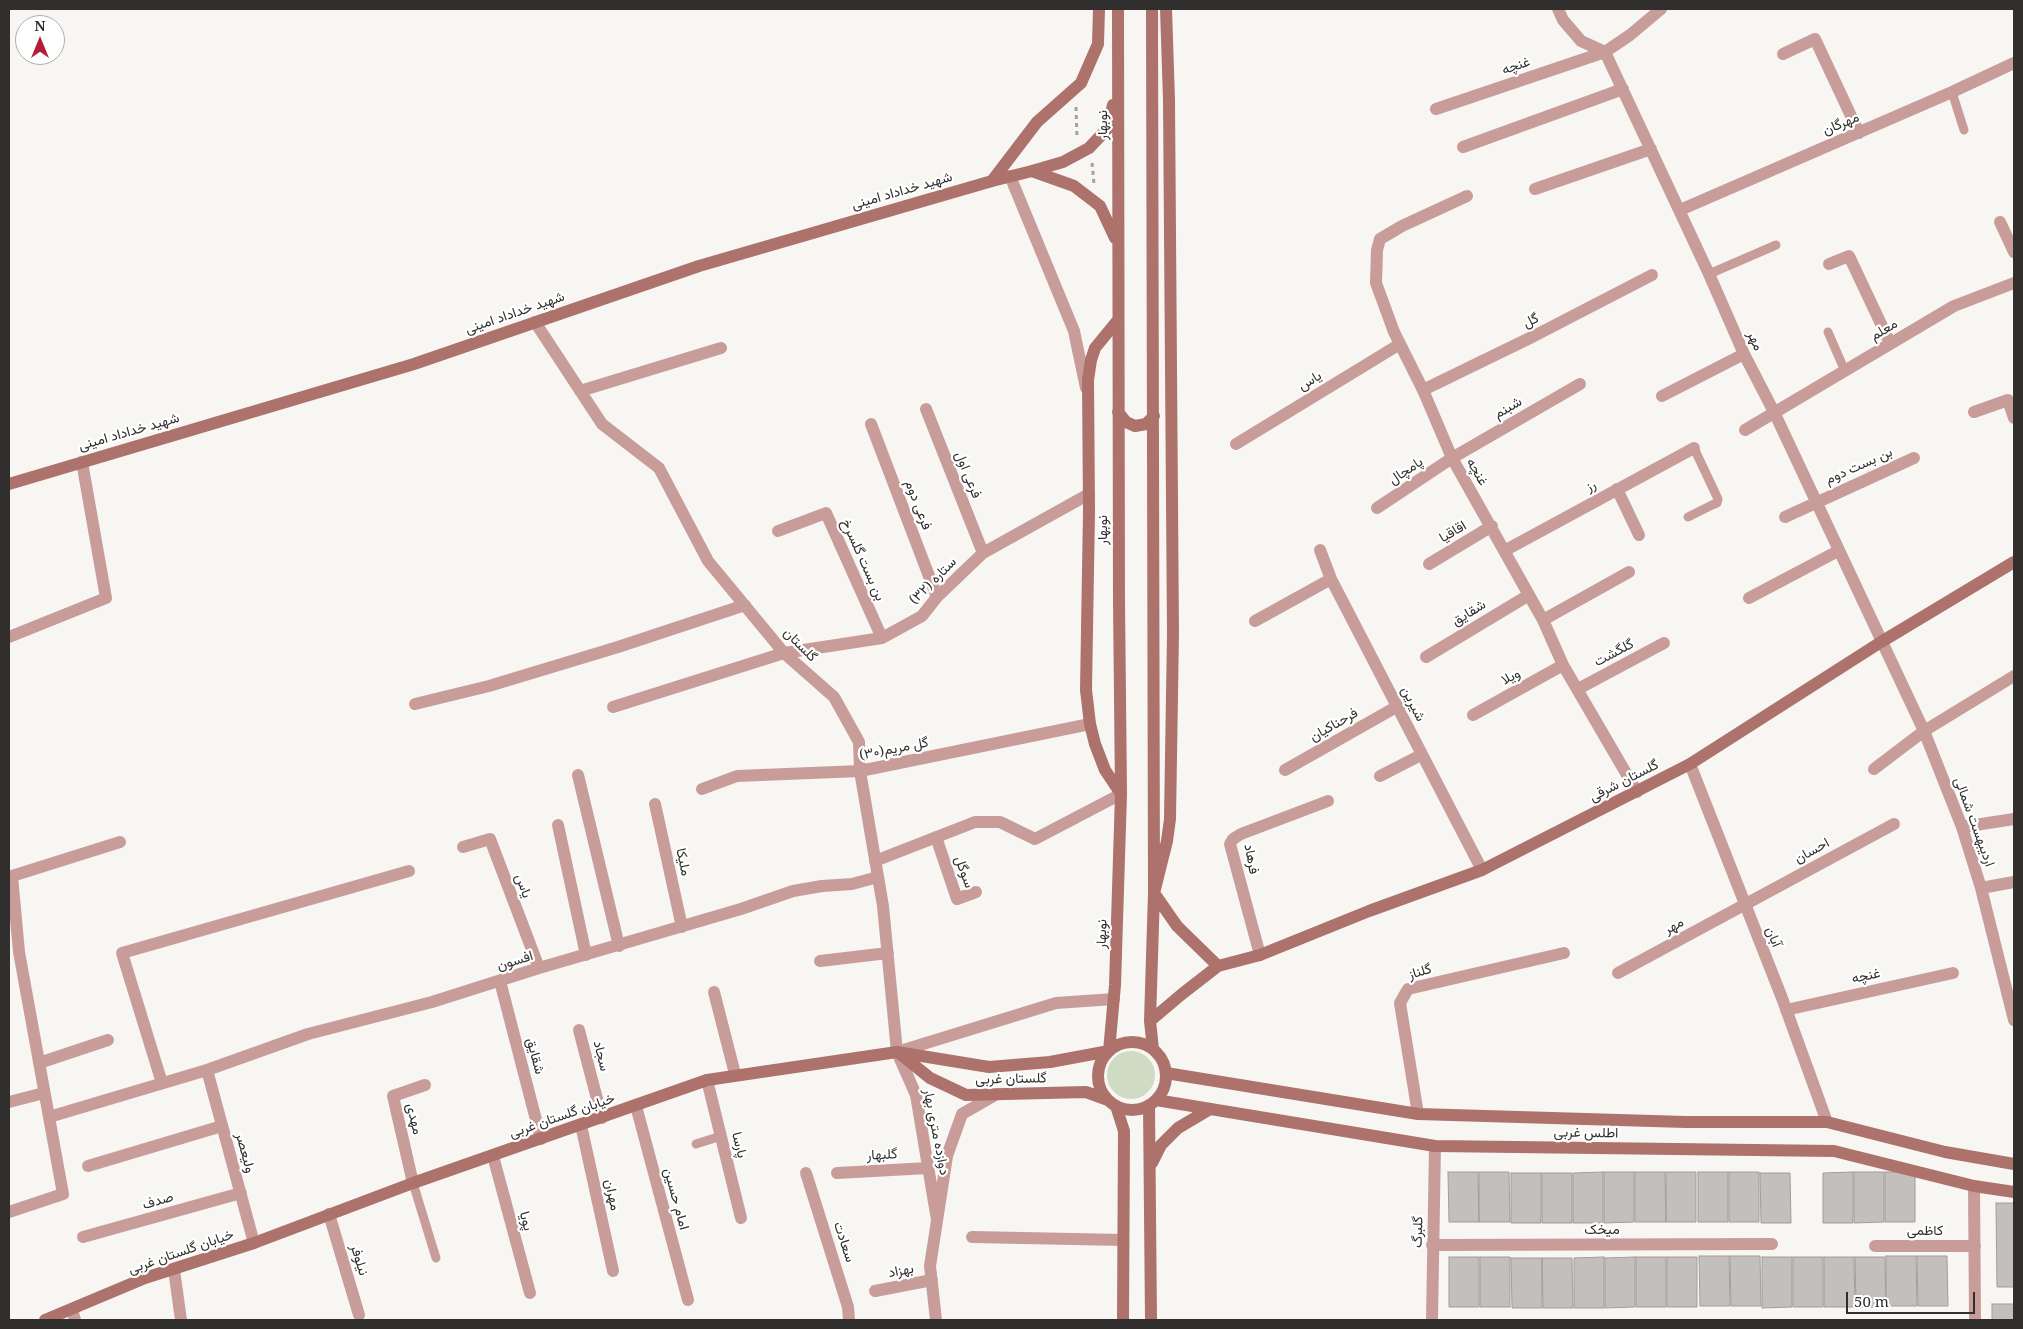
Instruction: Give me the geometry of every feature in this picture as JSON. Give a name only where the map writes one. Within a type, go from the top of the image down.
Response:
[{"type":"street","points":[[992,180],[1037,122],[1081,83],[1098,44],[1099,9]]},
{"type":"street","name":"نوبهار","points":[[1109,1051],[1114,999],[1122,794],[1117,241],[1118,9]]},
{"type":"street","points":[[1152,9],[1154,893],[1150,1021],[1153,1050]]},
{"type":"street","points":[[1166,9],[1173,633],[1170,819],[1167,842],[1154,893],[1177,926],[1218,966]]},
{"type":"street","points":[[1558,9],[1563,20],[1581,41],[1605,52],[1630,35],[1661,9]]},
{"type":"street","points":[[1782,54],[1815,39],[1859,133]]},
{"type":"street","name":"مهر","points":[[1605,52],[1710,274],[1744,354],[1775,414],[1881,642]]},
{"type":"street","name":"غنچه","points":[[1436,109],[1605,52]]},
{"type":"street","name":"مهرگان","points":[[1680,210],[2013,66]]},
{"type":"street","name":"شهید خداداد امینی","points":[[9,484],[414,364],[699,266],[992,180],[1063,162],[1089,148],[1107,129],[1118,88]]},
{"type":"street","points":[[1463,147],[1623,89]]},
{"type":"street","points":[[1152,99],[1168,100]]},
{"type":"street","points":[[1535,189],[1651,149]]},
{"type":"street","points":[[1032,171],[1074,186],[1100,206],[1117,241]]},
{"type":"street","points":[[1010,176],[1074,331],[1088,397]]},
{"type":"street","name":"غنچه","points":[[1467,196],[1402,226],[1380,239],[1377,250],[1376,283],[1400,344],[1423,390],[1452,458],[1492,526],[1543,620],[1563,665],[1637,792]]},
{"type":"street","points":[[2000,222],[2014,252]]},
{"type":"street","points":[[1829,264],[1849,256],[1890,343]]},
{"type":"street","points":[[1153,260],[1168,261]]},
{"type":"street","name":"گل","points":[[1423,390],[1534,336],[1652,275]]},
{"type":"street","name":"معلم","points":[[1745,430],[1775,414],[1954,306],[2014,283]]},
{"type":"street","points":[[875,861],[975,822],[1000,822],[1035,839],[1122,794],[1105,770],[1090,724],[1086,690],[1089,494],[1088,397],[1091,360],[1095,348],[1118,320]]},
{"type":"street","name":"گلستان","points":[[535,322],[602,424],[659,468],[708,561],[784,654],[834,697],[859,742],[860,771],[878,877],[888,953],[897,1052]]},
{"type":"street","name":"یاس","points":[[1236,444],[1400,344]]},
{"type":"street","points":[[580,391],[721,348]]},
{"type":"street","points":[[1662,396],[1744,354]]},
{"type":"street","name":"شبنم","points":[[1452,458],[1580,384]]},
{"type":"street","points":[[1974,412],[2008,400],[2014,418]]},
{"type":"street","name":"فرعی اول","points":[[926,409],[983,552]]},
{"type":"street","points":[[1118,412],[1126,422],[1135,426],[1146,424],[1154,416]]},
{"type":"street","name":"فرعی دوم","points":[[871,424],[937,597]]},
{"type":"street","name":"رز","points":[[1504,550],[1694,448]]},
{"type":"street","name":"پامچال","points":[[1377,508],[1452,458]]},
{"type":"street","name":"بن بست دوم","points":[[1785,517],[1914,458]]},
{"type":"street","points":[[9,637],[106,598],[82,462]]},
{"type":"street","points":[[1617,489],[1639,535]]},
{"type":"street","name":"ستاره (۳۲)","points":[[613,707],[784,654],[882,638],[922,616],[937,597],[983,552],[1089,494]]},
{"type":"street","name":"بن بست گلسرخ","points":[[778,531],[826,513],[882,638]]},
{"type":"street","name":"اقاقیا","points":[[1430,564],[1492,526]]},
{"type":"street","name":"شیرین","points":[[1320,550],[1331,579],[1482,870]]},
{"type":"street","points":[[1750,598],[1838,551]]},
{"type":"street","name":"گلستان شرقی","points":[[1150,1021],[1218,966],[1260,955],[1369,911],[1482,870],[1690,764],[1881,642],[2014,562]]},
{"type":"street","points":[[1543,620],[1629,572]]},
{"type":"street","points":[[1255,621],[1331,579]]},
{"type":"street","name":"شقایق","points":[[1426,658],[1529,595]]},
{"type":"street","points":[[415,704],[517,678],[745,605]]},
{"type":"street","name":"اردیبهست شمالی","points":[[1881,642],[1924,731],[1962,827],[1981,888],[2014,1020]]},
{"type":"street","name":"گلگشت","points":[[1578,689],[1664,643]]},
{"type":"street","name":"ویلا","points":[[1473,715],[1563,665]]},
{"type":"street","points":[[1874,769],[1924,731],[2014,676]]},
{"type":"street","name":"فرحناکیان","points":[[1286,770],[1398,706]]},
{"type":"street","name":"گل مریم(۳۰)","points":[[702,789],[737,776],[860,771],[1090,724]]},
{"type":"street","points":[[1380,776],[1422,755]]},
{"type":"street","name":"آبان","points":[[1690,764],[1786,1010],[1827,1122]]},
{"type":"street","points":[[578,775],[619,946]]},
{"type":"street","name":"فرهاد","points":[[1260,955],[1230,844],[1233,839],[1241,834],[1328,801]]},
{"type":"street","name":"ملیکا","points":[[655,804],[682,927]]},
{"type":"street","points":[[1962,827],[2014,819]]},
{"type":"street","name":"احسان","points":[[1745,905],[1894,824]]},
{"type":"street","points":[[558,825],[586,955]]},
{"type":"street","name":"سوگل","points":[[936,837],[957,898],[976,892]]},
{"type":"street","name":"یاس","points":[[463,847],[490,840],[539,968]]},
{"type":"street","points":[[9,1212],[63,1194],[19,952],[12,876],[120,842]]},
{"type":"street","points":[[48,1117],[162,1083],[122,953],[409,871]]},
{"type":"street","name":"افسون","points":[[162,1083],[207,1070],[308,1034],[432,1002],[539,968],[682,927],[794,890],[852,884],[878,877]]},
{"type":"street","points":[[1981,888],[2014,882]]},
{"type":"street","name":"مهر","points":[[1618,973],[1745,905]]},
{"type":"street","points":[[820,961],[888,953]]},
{"type":"street","name":"گلناز","points":[[1418,1114],[1400,1003],[1408,989],[1564,953]]},
{"type":"street","name":"غنچه","points":[[1786,1010],[1953,973]]},
{"type":"street","name":"شقایق","points":[[500,981],[542,1139]]},
{"type":"street","points":[[714,992],[735,1074]]},
{"type":"street","points":[[897,1052],[1056,1003],[1114,999]]},
{"type":"street","name":"سجاد","points":[[579,1030],[602,1118]]},
{"type":"street","points":[[39,1063],[108,1040]]},
{"type":"street","points":[[1123,1320],[1124,1131],[1112,1103],[1098,1084],[1098,1075],[1099,1066],[1109,1051],[1117,1045],[1136,1042],[1153,1050],[1160,1056],[1166,1072],[1164,1087],[1153,1103],[1151,1320]]},
{"type":"street","name":"خیابان گلستان غربی","points":[[45,1320],[73,1315],[146,1278],[254,1243],[413,1183],[707,1080],[735,1074],[897,1052],[989,1067],[1050,1062],[1109,1051]]},
{"type":"street","name":"گلستان غربی","points":[[897,1052],[930,1078],[966,1094],[1086,1092],[1112,1103]]},
{"type":"street","name":"دوازده متری بهار","points":[[897,1052],[916,1095],[937,1220]]},
{"type":"street","name":"ولیعصر","points":[[207,1070],[254,1243]]},
{"type":"street","name":"اطلس غربی","points":[[1166,1072],[1418,1114],[1686,1122],[1827,1122],[1945,1152],[2014,1164]]},
{"type":"street","name":"پارسا","points":[[707,1080],[741,1218]]},
{"type":"street","name":"مهدی","points":[[413,1183],[393,1096],[426,1084]]},
{"type":"street","points":[[9,1102],[44,1093]]},
{"type":"street","points":[[936,1320],[930,1266],[947,1156],[962,1114],[995,1095]]},
{"type":"street","points":[[1112,1103],[1133,1110],[1153,1103]]},
{"type":"street","name":"اطلس غربی","points":[[1153,1103],[1210,1109],[1436,1146],[1834,1151],[1974,1186],[2014,1192]]},
{"type":"street","name":"امام حسین","points":[[636,1106],[688,1300]]},
{"type":"street","points":[[1151,1165],[1161,1145],[1178,1128],[1210,1109]]},
{"type":"street","name":"مهران","points":[[582,1125],[613,1271]]},
{"type":"street","points":[[88,1166],[222,1126]]},
{"type":"street","name":"گلبرگ","points":[[1432,1320],[1432,1245],[1436,1146]]},
{"type":"street","name":"پویا","points":[[493,1156],[530,1293]]},
{"type":"street","name":"گلبهار","points":[[837,1173],[928,1168]]},
{"type":"street","name":"سعادت","points":[[806,1173],[848,1307],[849,1320]]},
{"type":"street","points":[[1974,1186],[1975,1320]]},
{"type":"street","name":"صدف","points":[[83,1237],[241,1193]]},
{"type":"street","name":"نیلوفر","points":[[329,1214],[359,1315]]},
{"type":"street","points":[[972,1237],[1123,1240]]},
{"type":"street","name":"میخک","points":[[1432,1245],[1772,1244]]},
{"type":"street","name":"کاظمی","points":[[1875,1246],[1975,1246]]},
{"type":"street","points":[[174,1270],[181,1320]]},
{"type":"street","name":"بهزاد","points":[[876,1291],[932,1280]]},
{"type":"lane","points":[[1952,92],[1964,130]]},
{"type":"lane","points":[[1710,274],[1776,245]]},
{"type":"lane","points":[[1828,332],[1845,371]]},
{"type":"lane","points":[[1688,517],[1717,503],[1718,500],[1694,448]]},
{"type":"lane","points":[[696,1144],[721,1136]]},
{"type":"lane","points":[[413,1183],[436,1258]]},
{"type":"green space","points":[[1131,1051],[1140,1053],[1148,1058],[1153,1066],[1155,1075],[1153,1084],[1148,1092],[1140,1097],[1131,1099],[1122,1097],[1114,1092],[1109,1084],[1107,1075],[1109,1066],[1114,1058],[1122,1053]]},
{"type":"building","points":[[1448,1172],[1478,1172],[1479,1222],[1449,1222]]},
{"type":"building","points":[[1479,1172],[1509,1172],[1510,1222],[1479,1222]]},
{"type":"building","points":[[1603,1172],[1603,1223],[1573,1223],[1573,1173]]},
{"type":"building","points":[[1604,1172],[1634,1172],[1634,1222],[1604,1223]]},
{"type":"building","points":[[1635,1172],[1665,1172],[1666,1222],[1635,1222]]},
{"type":"building","points":[[1666,1172],[1696,1172],[1696,1222],[1666,1222]]},
{"type":"building","points":[[1698,1172],[1728,1172],[1728,1222],[1698,1222]]},
{"type":"building","points":[[1729,1172],[1759,1172],[1759,1222],[1729,1222]]},
{"type":"building","points":[[1853,1172],[1853,1223],[1823,1223],[1823,1173]]},
{"type":"building","points":[[1854,1172],[1884,1172],[1884,1222],[1854,1223]]},
{"type":"building","points":[[1885,1172],[1915,1172],[1915,1222],[1885,1222]]},
{"type":"building","points":[[1511,1173],[1541,1173],[1541,1223],[1511,1223]]},
{"type":"building","points":[[1542,1173],[1572,1173],[1572,1223],[1542,1223]]},
{"type":"building","points":[[1760,1173],[1790,1173],[1791,1223],[1761,1223]]},
{"type":"building","points":[[1996,1203],[2014,1203],[2014,1287],[1997,1287]]},
{"type":"building","points":[[1699,1256],[1729,1256],[1730,1306],[1700,1306]]},
{"type":"building","points":[[1730,1256],[1760,1256],[1761,1306],[1731,1306]]},
{"type":"building","points":[[1886,1256],[1916,1256],[1917,1306],[1886,1306]]},
{"type":"building","points":[[1917,1256],[1947,1256],[1948,1306],[1918,1306]]},
{"type":"building","points":[[1449,1257],[1479,1257],[1479,1307],[1449,1307]]},
{"type":"building","points":[[1480,1257],[1510,1257],[1510,1307],[1480,1307]]},
{"type":"building","points":[[1604,1257],[1604,1308],[1574,1308],[1574,1258]]},
{"type":"building","points":[[1635,1257],[1635,1307],[1605,1308],[1605,1258]]},
{"type":"building","points":[[1636,1257],[1666,1257],[1666,1307],[1636,1307]]},
{"type":"building","points":[[1667,1257],[1697,1257],[1697,1307],[1667,1307]]},
{"type":"building","points":[[1762,1257],[1792,1257],[1792,1307],[1762,1308]]},
{"type":"building","points":[[1793,1257],[1823,1257],[1823,1307],[1793,1307]]},
{"type":"building","points":[[1824,1257],[1854,1257],[1855,1307],[1824,1307]]},
{"type":"building","points":[[1855,1257],[1885,1257],[1886,1307],[1856,1307]]},
{"type":"building","points":[[1511,1258],[1542,1258],[1542,1308],[1512,1308]]},
{"type":"building","points":[[1542,1258],[1572,1258],[1573,1308],[1543,1308]]},
{"type":"building","points":[[1992,1304],[2014,1304],[2014,1320],[1992,1320]]}]
